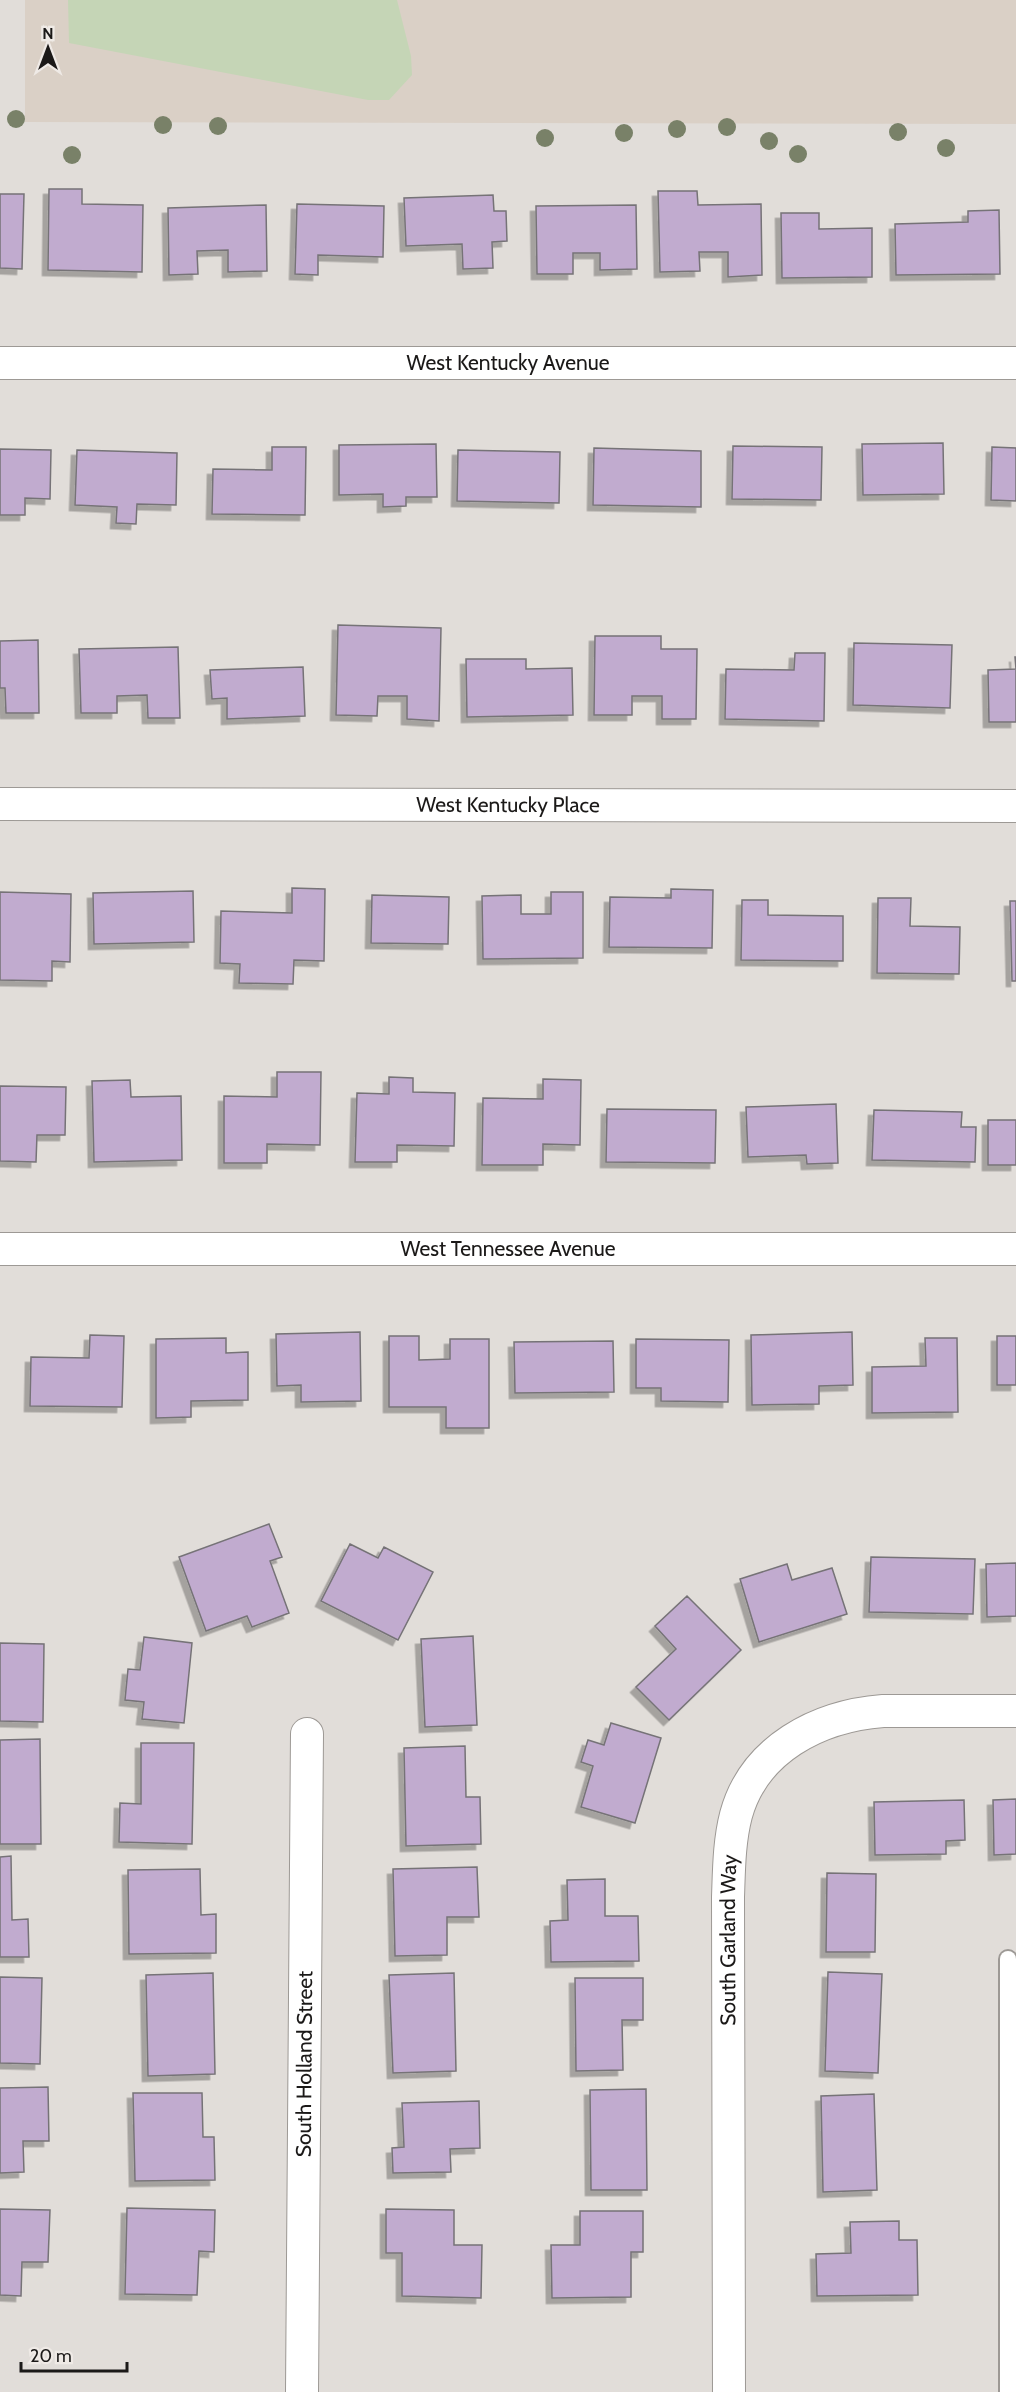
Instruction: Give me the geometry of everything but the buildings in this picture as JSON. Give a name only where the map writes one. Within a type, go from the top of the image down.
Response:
[{"type":"street","name":"West Kentucky Avenue","points":[[0,363],[1016,363]]},
{"type":"street","name":"West Kentucky Place","points":[[0,804],[1016,806]]},
{"type":"street","name":"West Tennessee Avenue","points":[[0,1249],[1016,1249]]},
{"type":"street","name":"South Garland Way","points":[[729,2392],[728,1897],[732,1832],[742,1798],[758,1771],[777,1750],[796,1736],[829,1721],[854,1714],[882,1711],[1016,1711]]},
{"type":"street","name":"South Holland Street","points":[[302,2392],[307,1734]]},
{"type":"lane","points":[[1008,1959],[1008,2392]]},
{"type":"shaded area","points":[[25,0],[1016,0],[1016,124],[25,122]]},
{"type":"green space","points":[[68,0],[397,0],[411,56],[412,75],[389,100],[368,100],[69,43]]}]
